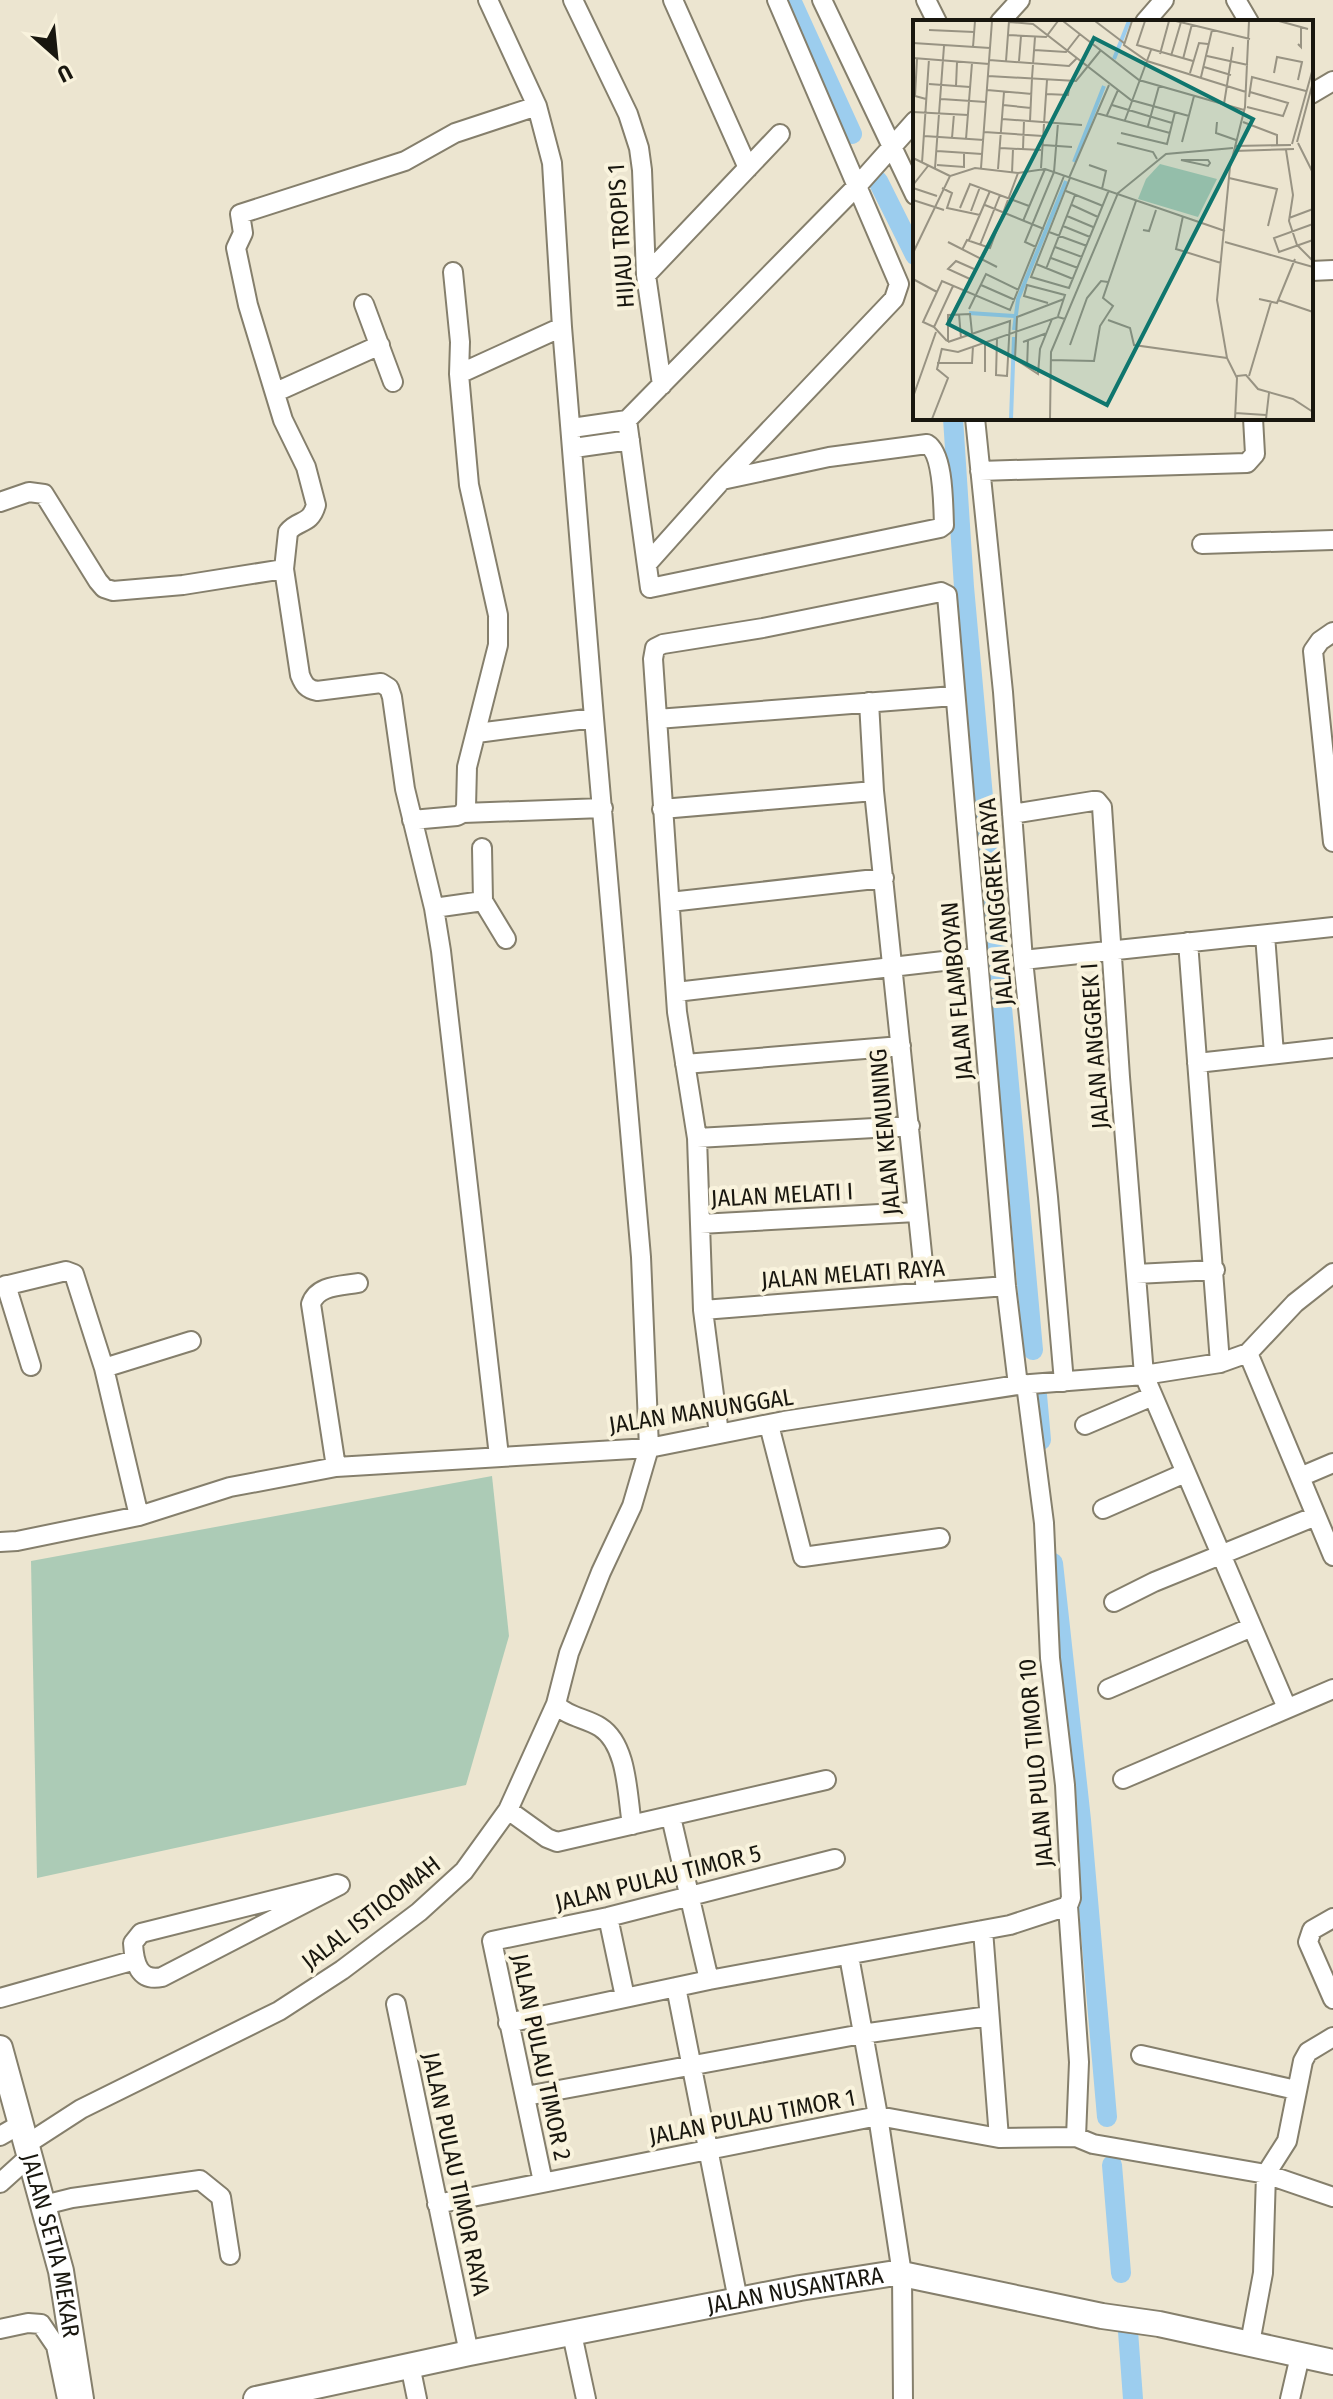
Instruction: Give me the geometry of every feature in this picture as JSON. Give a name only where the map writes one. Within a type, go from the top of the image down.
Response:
[{"type":"street","name":"JALAL ISTIQOMAH","points":[[0,2183],[19,2140],[279,2011],[342,1970],[419,1912],[464,1871],[508,1810],[556,1704],[569,1653],[632,1506],[649,1448],[641,1257],[562,327],[552,163],[537,106],[488,0]]},
{"type":"street","name":"HIJAU TROPIS 1","points":[[573,0],[628,114],[639,148],[646,275],[662,385]]},
{"type":"street","points":[[673,0],[748,168]]},
{"type":"street","points":[[647,564],[722,480],[894,299],[898,291],[899,284],[862,181],[777,0]]},
{"type":"street","points":[[822,0],[888,154],[913,192]]},
{"type":"street","points":[[926,0],[936,20]]},
{"type":"street","points":[[1002,20],[1020,0]]},
{"type":"street","points":[[1148,20],[1164,0]]},
{"type":"street","points":[[1236,0],[1248,20]]},
{"type":"street","points":[[1313,93],[1333,81]]},
{"type":"street","points":[[499,1456],[453,1043],[434,908],[412,820],[389,688],[381,683],[317,691],[304,685],[284,569],[288,532],[308,521],[316,505],[306,467],[283,420],[240,273],[236,248],[243,233],[240,214],[405,161],[455,133],[537,106]]},
{"type":"street","points":[[572,428],[627,420],[862,181],[913,123]]},
{"type":"street","points":[[646,275],[780,134]]},
{"type":"street","points":[[1313,271],[1333,270]]},
{"type":"street","points":[[453,272],[469,485],[498,615],[498,645],[467,767],[467,800],[463,813]]},
{"type":"street","points":[[364,304],[393,382]]},
{"type":"street","points":[[459,374],[562,327]]},
{"type":"street","points":[[276,392],[380,345]]},
{"type":"street","points":[[627,420],[648,585],[653,589],[944,525],[938,459],[935,449],[927,444],[829,457],[722,480]]},
{"type":"street","name":"JALAN ANGGREK RAYA","points":[[975,420],[1003,692],[1023,960],[1048,1197],[1057,1382]]},
{"type":"street","points":[[980,471],[1247,463],[1255,454],[1253,420]]},
{"type":"street","points":[[574,448],[630,440]]},
{"type":"street","points":[[0,502],[29,492],[44,494],[98,581],[104,588],[113,591],[183,585],[284,569]]},
{"type":"street","points":[[1202,544],[1333,540]]},
{"type":"street","name":"JALAN FLAMBOYAN","points":[[657,719],[653,659],[658,646],[946,592],[1006,1286],[1025,1384]]},
{"type":"street","points":[[1333,631],[1313,651],[1333,842]]},
{"type":"street","points":[[719,1434],[703,1310],[697,1138],[676,992],[657,719],[954,696]]},
{"type":"street","name":"JALAN KEMUNING","points":[[869,702],[874,791],[926,1292]]},
{"type":"street","points":[[477,733],[594,718]]},
{"type":"street","points":[[662,809],[874,791]]},
{"type":"street","name":"JALAN ANGGREK I","points":[[1012,814],[1093,801],[1100,804],[1144,1375],[1287,1708]]},
{"type":"street","points":[[412,820],[463,813],[603,808]]},
{"type":"street","points":[[482,848],[483,901],[506,939]]},
{"type":"street","points":[[670,902],[884,878]]},
{"type":"street","points":[[434,908],[483,901]]},
{"type":"street","points":[[1023,960],[1333,927]]},
{"type":"street","points":[[1265,935],[1274,1054]]},
{"type":"street","points":[[1188,942],[1220,1363]]},
{"type":"street","points":[[676,992],[978,957]]},
{"type":"street","points":[[685,1064],[901,1046]]},
{"type":"street","points":[[1197,1063],[1333,1048]]},
{"type":"street","points":[[697,1138],[910,1126]]},
{"type":"street","name":"JALAN MELATI I","points":[[700,1224],[916,1212]]},
{"type":"street","points":[[1136,1274],[1215,1270]]},
{"type":"street","points":[[31,1366],[3,1286],[72,1272],[104,1368],[139,1516]]},
{"type":"street","name":"JALAN MANUNGGAL","points":[[0,1542],[139,1516],[230,1487],[336,1467],[649,1448],[769,1425],[1025,1384],[1144,1375],[1220,1363],[1248,1353],[1295,1303],[1333,1274]]},
{"type":"street","points":[[336,1467],[311,1304],[314,1296],[322,1290],[358,1283]]},
{"type":"street","name":"JALAN MELATI RAYA","points":[[703,1310],[1006,1286]]},
{"type":"street","points":[[104,1368],[191,1341]]},
{"type":"street","points":[[1248,1353],[1333,1556]]},
{"type":"street","name":"JALAN PULO TIMOR 10","points":[[1025,1384],[1044,1523],[1050,1658],[1065,1785],[1071,1898],[1068,1906],[1085,2141]]},
{"type":"street","points":[[1085,1425],[1153,1396]]},
{"type":"street","points":[[769,1425],[803,1557],[940,1538]]},
{"type":"street","points":[[1300,1477],[1333,1463]]},
{"type":"street","points":[[1103,1509],[1185,1473]]},
{"type":"street","points":[[1114,1602],[1154,1582],[1316,1516]]},
{"type":"street","points":[[1108,1689],[1252,1627]]},
{"type":"street","points":[[1123,1779],[1333,1689]]},
{"type":"street","points":[[556,1704],[570,1715],[611,1735],[623,1771],[632,1825]]},
{"type":"street","points":[[508,1810],[557,1842],[826,1780]]},
{"type":"street","points":[[671,1817],[709,1980]]},
{"type":"street","name":"JALAN PULAU TIMOR 5","points":[[492,1941],[608,1917],[835,1859]]},
{"type":"street","points":[[340,1885],[162,1977],[145,1977],[135,1960],[133,1943],[141,1933],[340,1885]]},
{"type":"street","points":[[508,2023],[709,1980],[1010,1925],[1068,1906]]},
{"type":"street","points":[[608,1917],[625,1997]]},
{"type":"street","points":[[1333,1918],[1312,1930],[1308,1942],[1333,1999]]},
{"type":"street","points":[[983,1930],[999,2138]]},
{"type":"street","name":"JALAN PULAU TIMOR 2","points":[[492,1941],[543,2182]]},
{"type":"street","points":[[849,1956],[902,2274],[903,2399]]},
{"type":"street","points":[[0,1998],[135,1960]]},
{"type":"street","points":[[676,1987],[738,2300]]},
{"type":"street","name":"JALAN PULAU TIMOR RAYA","points":[[396,2004],[469,2353]]},
{"type":"street","points":[[526,2096],[862,2034],[989,2016]]},
{"type":"street","points":[[1250,2343],[1263,2273],[1266,2174],[1287,2141],[1303,2061],[1308,2052],[1333,2037]]},
{"type":"street","name":"JALAN SETIA MEKAR","points":[[0,2048],[19,2140],[44,2205],[61,2271],[81,2399]]},
{"type":"street","points":[[1141,2055],[1296,2090]]},
{"type":"street","name":"JALAN PULAU TIMOR 1","points":[[437,2204],[878,2116],[999,2138],[1085,2141],[1266,2174],[1333,2197]]},
{"type":"street","points":[[44,2205],[200,2180],[221,2197],[230,2255]]},
{"type":"street","name":"JALAN NUSANTARA","points":[[256,2399],[738,2300],[874,2275],[902,2274],[1102,2316],[1159,2324],[1333,2362]]},
{"type":"street","points":[[0,2329],[28,2323],[41,2324],[56,2346],[67,2399]]},
{"type":"street","points":[[572,2334],[586,2399]]},
{"type":"street","points":[[1290,2399],[1300,2356]]},
{"type":"street","points":[[410,2365],[417,2399]]},
{"type":"green space","points":[[492,1476],[509,1636],[466,1785],[37,1878],[31,1561]]},
{"type":"waterway","points":[[791,0],[852,134]]},
{"type":"waterway","points":[[878,181],[913,251]]},
{"type":"waterway","points":[[953,420],[964,587],[1033,1350]]},
{"type":"waterway","points":[[1037,1395],[1041,1440]]},
{"type":"waterway","points":[[1053,1563],[1081,1820],[1107,2117]]},
{"type":"waterway","points":[[1112,2165],[1121,2273]]},
{"type":"waterway","points":[[1128,2331],[1133,2399]]}]
